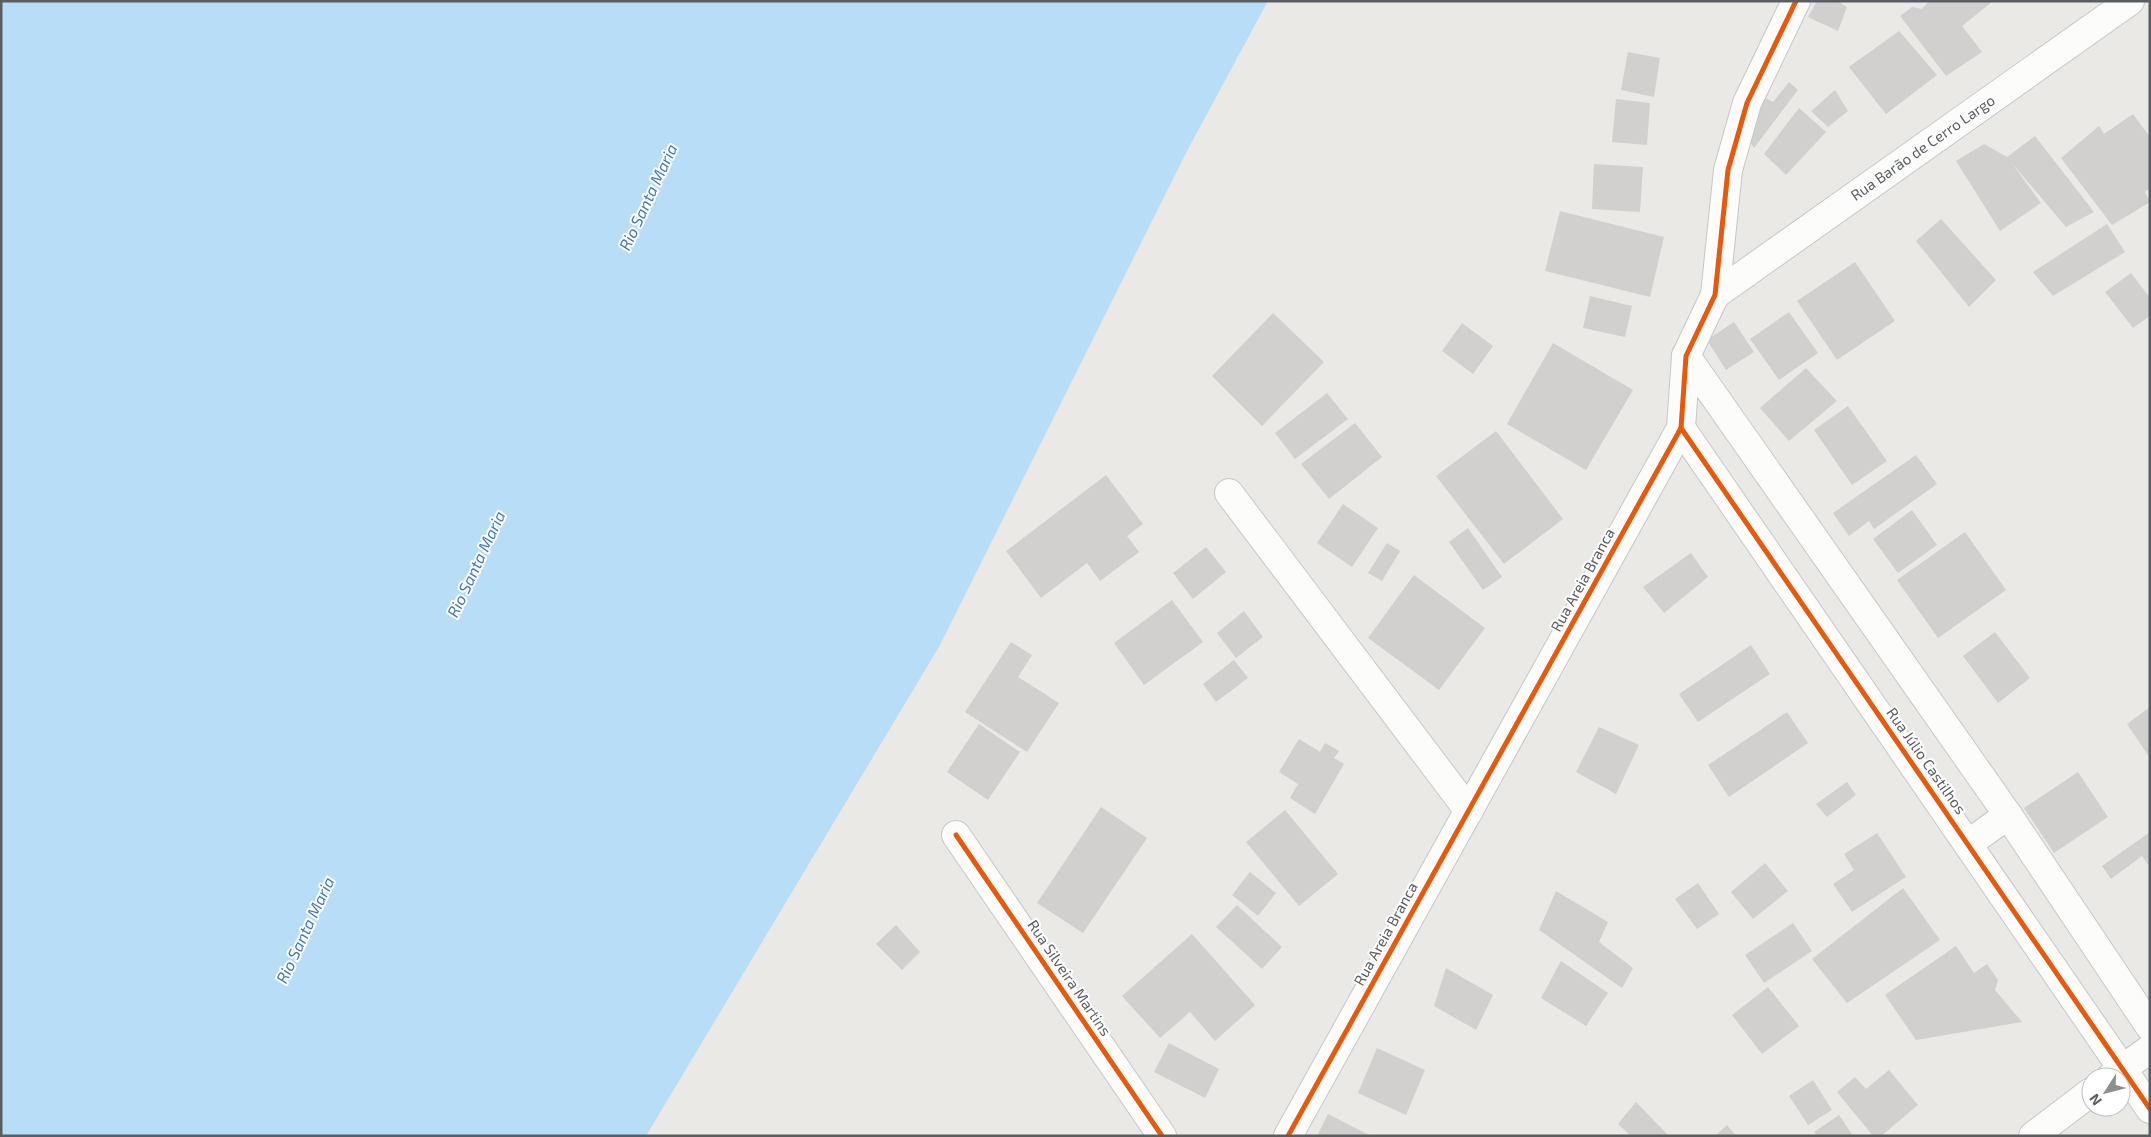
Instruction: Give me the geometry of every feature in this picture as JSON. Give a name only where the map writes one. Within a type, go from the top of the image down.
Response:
[{"type":"street","name":"Rua Areia Branca","points":[[1288,1136],[1681,428],[1686,356],[1715,295],[1728,170],[1747,103],[1796,1]]},
{"type":"street","name":"Rua Barão de Cerro Largo","points":[[1715,295],[2130,1]]},
{"type":"street","points":[[1686,356],[2008,815],[2150,1027]]},
{"type":"street","name":"Rua Júlio Castilhos","points":[[1681,428],[1968,844],[2113,1067]]},
{"type":"street","points":[[1229,492],[1469,811]]},
{"type":"street","points":[[1968,844],[2008,815]]},
{"type":"street","name":"Rua Silveira Martins","points":[[956,835],[1162,1136]]},
{"type":"street","points":[[2125,1067],[2150,1049]]},
{"type":"street","name":"Rua Júlio Castilhos","points":[[2131,1088],[2150,1109]]},
{"type":"street","points":[[2033,1136],[2081,1100]]},
{"type":"water","name":"Rio Santa Maria","points":[[1,1],[1268,1],[1187,151],[940,645],[646,1136],[1,1136]]},
{"type":"building","points":[[1817,1],[1837,1],[1847,7],[1838,31],[1808,17]]},
{"type":"building","points":[[1929,1],[1993,1],[1962,26],[1982,52],[1946,76],[1900,16],[1912,7],[1922,9]]},
{"type":"building","points":[[1899,31],[1937,75],[1886,114],[1849,67]]},
{"type":"building","points":[[1628,52],[1660,58],[1654,97],[1621,90]]},
{"type":"building","points":[[1789,82],[1798,90],[1754,148],[1748,139],[1762,96],[1773,102]]},
{"type":"building","points":[[1835,90],[1848,111],[1828,127],[1811,111]]},
{"type":"building","points":[[1616,99],[1650,103],[1647,145],[1612,142]]},
{"type":"building","points":[[1799,108],[1826,132],[1786,175],[1764,154]]},
{"type":"building","points":[[2133,114],[2150,137],[2150,188],[2145,192],[2150,202],[2112,225],[2061,158],[2099,126],[2104,134]]},
{"type":"building","points":[[2035,136],[2094,212],[2066,227],[2011,162],[2041,203],[2000,231],[1956,161],[1984,144],[2007,157]]},
{"type":"building","points":[[1594,164],[1643,167],[1640,212],[1592,209]]},
{"type":"building","points":[[1560,211],[1664,237],[1650,297],[1545,271]]},
{"type":"building","points":[[1941,219],[1996,280],[1969,307],[1916,241]]},
{"type":"building","points":[[2107,224],[2125,252],[2053,296],[2033,272]]},
{"type":"building","points":[[1855,262],[1895,321],[1837,360],[1797,301]]},
{"type":"building","points":[[2131,273],[2150,298],[2150,316],[2133,328],[2105,292]]},
{"type":"building","points":[[1590,296],[1632,306],[1625,337],[1583,328]]},
{"type":"building","points":[[1789,312],[1818,353],[1779,380],[1750,339]]},
{"type":"building","points":[[1273,313],[1324,362],[1262,426],[1212,376]]},
{"type":"building","points":[[1734,322],[1754,352],[1726,370],[1707,340]]},
{"type":"building","points":[[1462,323],[1493,346],[1473,374],[1442,351]]},
{"type":"building","points":[[1553,343],[1633,390],[1586,470],[1507,424]]},
{"type":"building","points":[[1806,368],[1837,401],[1789,441],[1760,408]]},
{"type":"building","points":[[1327,393],[1348,419],[1295,459],[1275,433]]},
{"type":"building","points":[[1848,406],[1887,461],[1852,485],[1814,430]]},
{"type":"building","points":[[1355,423],[1382,457],[1329,499],[1301,464]]},
{"type":"building","points":[[1496,431],[1563,519],[1504,564],[1436,476]]},
{"type":"building","points":[[1916,455],[1937,484],[1874,529],[1869,521],[1849,536],[1833,513]]},
{"type":"building","points":[[1106,475],[1143,524],[1127,536],[1139,552],[1100,581],[1087,563],[1041,598],[1006,551]]},
{"type":"building","points":[[1343,504],[1378,528],[1352,567],[1317,543]]},
{"type":"building","points":[[1912,510],[1937,545],[1898,573],[1873,539]]},
{"type":"building","points":[[1468,528],[1502,577],[1483,590],[1449,542]]},
{"type":"building","points":[[1965,532],[2006,590],[1938,638],[1897,580]]},
{"type":"building","points":[[1387,543],[1400,551],[1382,581],[1368,573]]},
{"type":"building","points":[[1206,547],[1226,572],[1193,599],[1173,573]]},
{"type":"building","points":[[1691,553],[1708,577],[1664,613],[1643,587]]},
{"type":"building","points":[[1414,575],[1485,628],[1439,690],[1368,638]]},
{"type":"building","points":[[1172,600],[1203,642],[1144,685],[1114,643]]},
{"type":"building","points":[[1244,611],[1263,637],[1236,658],[1217,633]]},
{"type":"building","points":[[1995,632],[2030,678],[1998,703],[1963,656]]},
{"type":"building","points":[[1011,642],[1032,655],[1018,677],[1059,703],[1027,752],[965,712]]},
{"type":"building","points":[[1751,645],[1770,674],[1698,722],[1679,694]]},
{"type":"building","points":[[1234,660],[1248,678],[1216,702],[1203,684]]},
{"type":"building","points":[[2150,707],[2150,758],[2127,724]]},
{"type":"building","points":[[1787,712],[1808,743],[1729,797],[1708,765]]},
{"type":"building","points":[[979,724],[1020,752],[988,800],[947,772]]},
{"type":"building","points":[[1599,727],[1639,745],[1616,794],[1576,772]]},
{"type":"building","points":[[1299,739],[1320,752],[1325,743],[1339,751],[1334,758],[1344,764],[1315,814],[1290,798],[1298,784],[1279,772]]},
{"type":"building","points":[[2078,772],[2108,817],[2054,853],[2024,808]]},
{"type":"building","points":[[1847,782],[1856,795],[1827,817],[1816,804]]},
{"type":"building","points":[[1101,807],[1147,838],[1083,933],[1037,903]]},
{"type":"building","points":[[1285,810],[1338,874],[1299,906],[1246,842]]},
{"type":"building","points":[[2150,832],[2150,867],[2142,856],[2111,879],[2102,866]]},
{"type":"building","points":[[1877,833],[1906,877],[1852,912],[1833,884],[1854,870],[1844,854]]},
{"type":"building","points":[[1765,863],[1788,891],[1753,919],[1731,892]]},
{"type":"building","points":[[1250,872],[1276,893],[1258,916],[1232,895]]},
{"type":"building","points":[[1698,883],[1719,914],[1697,929],[1675,899]]},
{"type":"building","points":[[1903,888],[1940,940],[1847,1003],[1812,959]]},
{"type":"building","points":[[1556,891],[1608,922],[1599,942],[1633,968],[1622,988],[1539,930]]},
{"type":"building","points":[[1237,905],[1282,947],[1262,969],[1216,927]]},
{"type":"building","points":[[1793,923],[1812,951],[1764,983],[1745,955]]},
{"type":"building","points":[[896,925],[920,952],[902,970],[876,944]]},
{"type":"building","points":[[1192,934],[1255,1005],[1215,1041],[1190,1012],[1160,1038],[1122,996]]},
{"type":"building","points":[[1956,946],[1974,973],[1987,964],[1998,980],[1995,990],[2022,1022],[1916,1040],[1885,995]]},
{"type":"building","points":[[1561,961],[1608,993],[1586,1026],[1541,998]]},
{"type":"building","points":[[1446,968],[1493,995],[1476,1030],[1434,1006]]},
{"type":"building","points":[[1768,987],[1799,1026],[1762,1054],[1732,1015]]},
{"type":"building","points":[[1169,1043],[1219,1069],[1205,1098],[1154,1072]]},
{"type":"building","points":[[1377,1048],[1425,1070],[1406,1115],[1358,1093]]},
{"type":"building","points":[[1889,1070],[1918,1105],[1881,1136],[1873,1136],[1837,1092],[1855,1077],[1866,1089]]},
{"type":"building","points":[[1813,1080],[1832,1110],[1808,1125],[1789,1096]]},
{"type":"building","points":[[1636,1102],[1669,1136],[1631,1136],[1618,1124]]},
{"type":"building","points":[[1328,1114],[1371,1136],[1317,1136]]},
{"type":"building","points":[[1839,1115],[1853,1136],[1817,1136],[1814,1132]]},
{"type":"building","points":[[1727,1125],[1736,1136],[1715,1136]]},
{"type":"cycle path","points":[[1288,1136],[1681,428],[1686,356],[1715,295],[1728,170],[1747,103],[1796,1]]},
{"type":"cycle path","points":[[1681,428],[2150,1109]]},
{"type":"cycle path","points":[[956,835],[1162,1136]]}]
